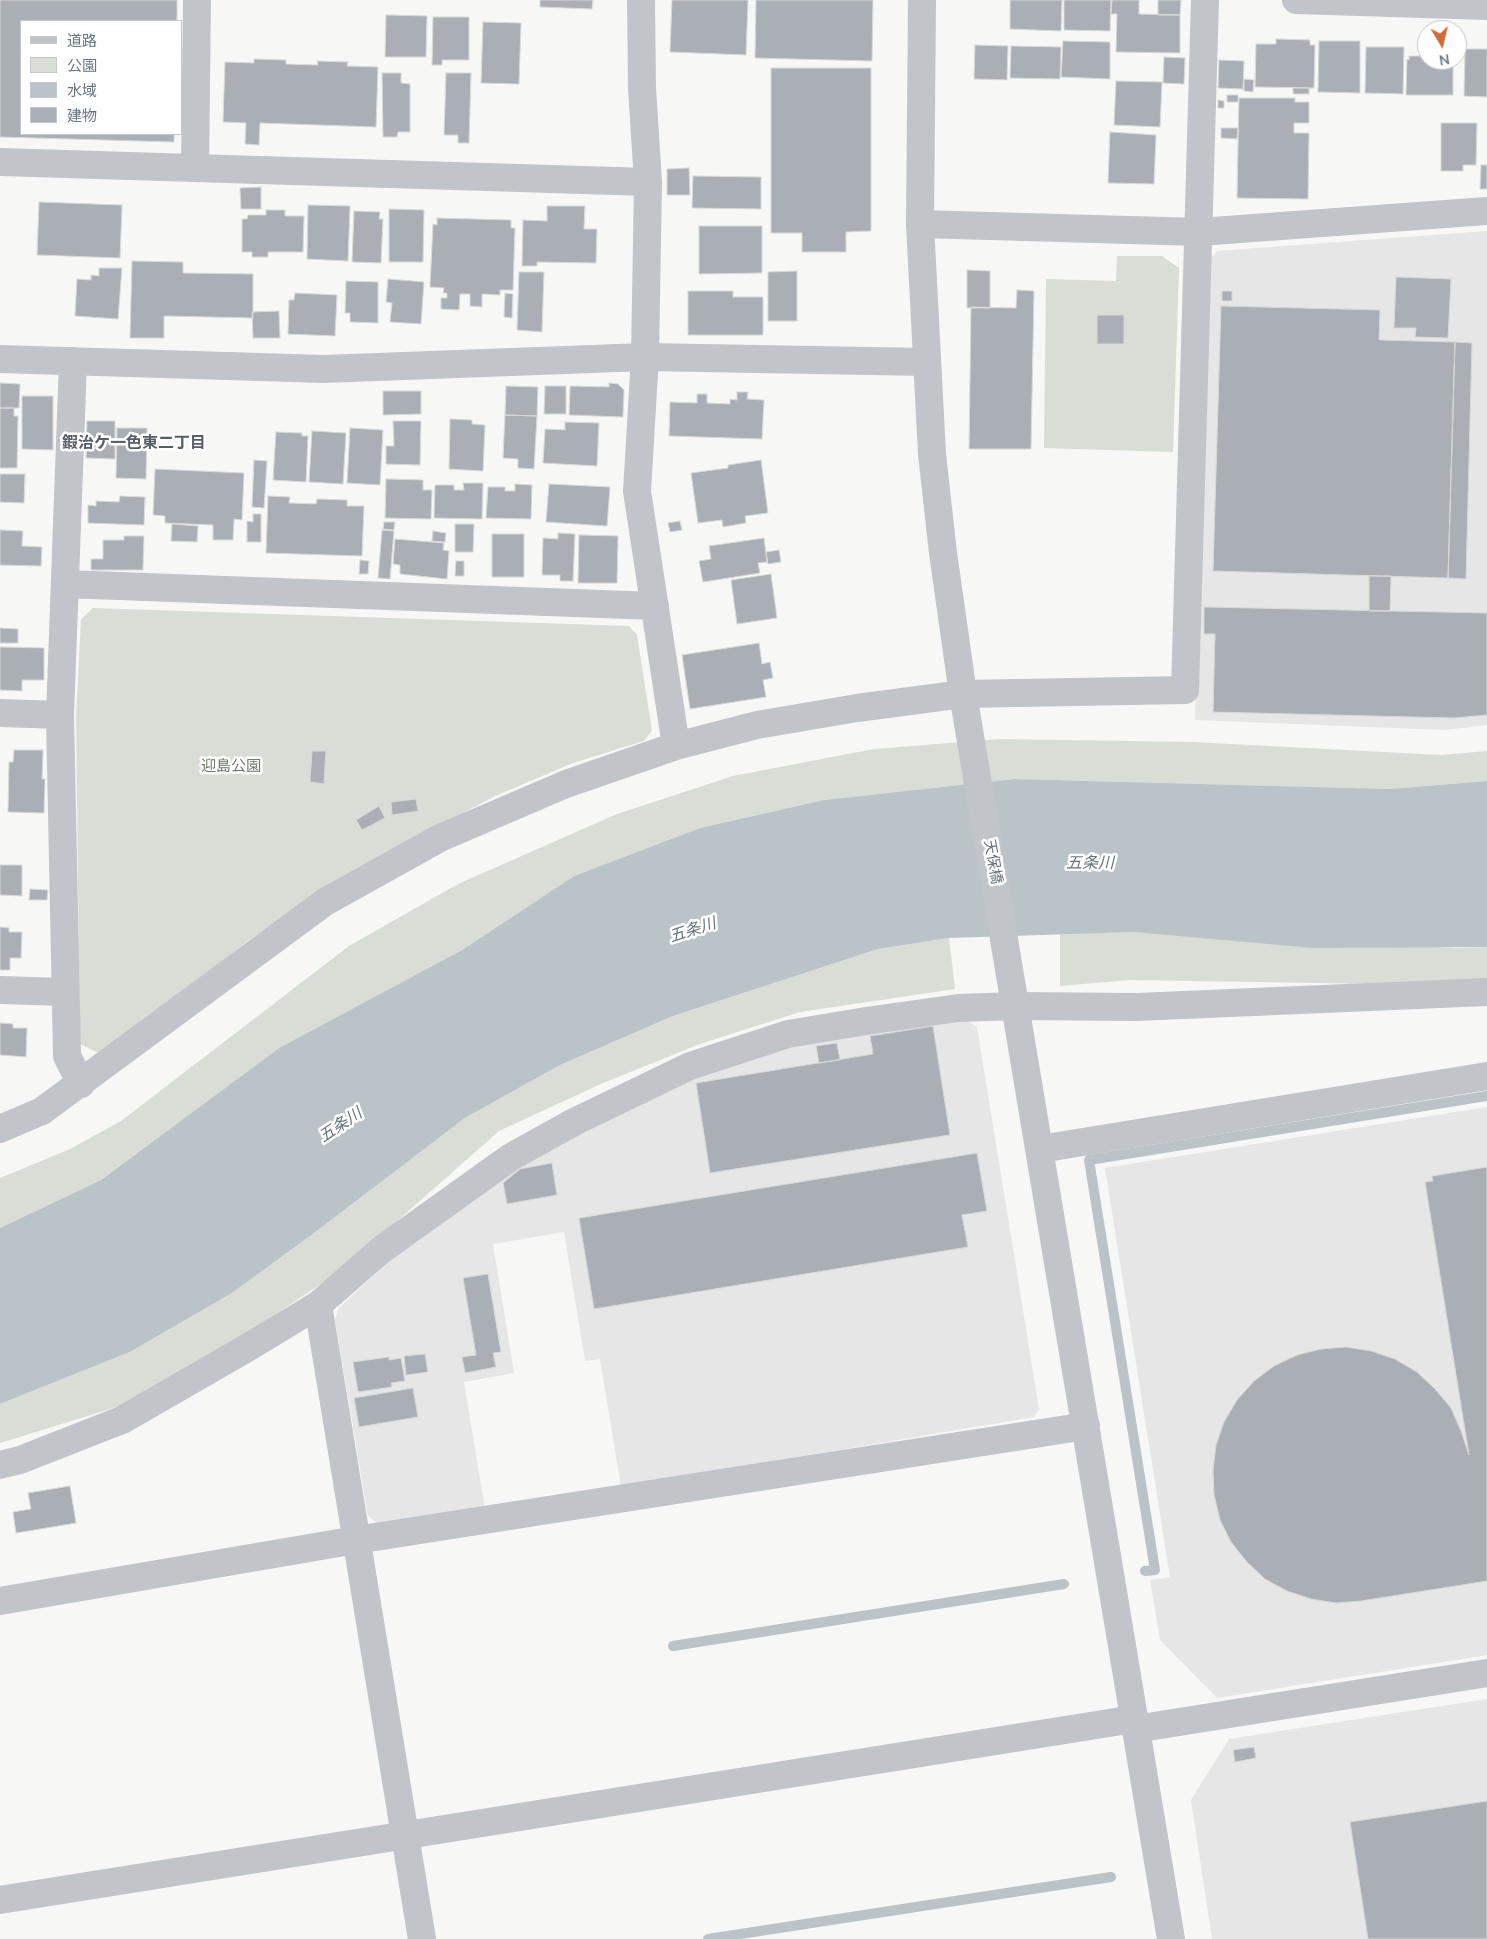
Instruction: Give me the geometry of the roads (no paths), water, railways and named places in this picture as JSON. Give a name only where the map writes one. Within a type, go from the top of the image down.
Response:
[{"type":"street","points":[[195,168],[197,0]]},
{"type":"street","points":[[641,0],[642,88],[648,182],[645,357],[637,490],[676,746]]},
{"type":"street","name":"天保橋","points":[[922,0],[920,224],[932,454],[942,553],[963,694],[1171,1939]]},
{"type":"street","points":[[0,1129],[42,1111],[81,1084],[325,902],[440,838],[566,784],[676,746],[757,725],[857,708],[963,694],[1185,690],[1205,0]]},
{"type":"street","points":[[1296,0],[1487,6]]},
{"type":"street","points":[[0,162],[648,182]]},
{"type":"street","points":[[920,224],[1199,232],[1487,211]]},
{"type":"street","points":[[0,359],[324,369],[645,357],[927,362]]},
{"type":"street","points":[[73,361],[60,715],[66,1056],[81,1084]]},
{"type":"street","points":[[65,584],[655,606]]},
{"type":"street","points":[[0,713],[60,715]]},
{"type":"street","points":[[0,990],[65,992]]},
{"type":"street","points":[[0,1465],[20,1460],[122,1420],[318,1305],[381,1250],[511,1157],[574,1122],[690,1066],[788,1034],[1015,998],[1137,1007],[1487,992]]},
{"type":"street","points":[[1040,1149],[1487,1076]]},
{"type":"street","points":[[318,1305],[422,1939]]},
{"type":"street","points":[[0,1601],[356,1540],[1086,1426]]},
{"type":"street","points":[[0,1900],[405,1835],[1134,1724],[1487,1673]]},
{"type":"water","name":"五条川","points":[[1014,779],[1390,789],[1487,781],[1487,947],[1313,948],[1134,932],[949,938],[878,949],[673,1016],[560,1065],[465,1118],[232,1293],[130,1352],[0,1404],[0,1228],[101,1180],[279,1048],[462,950],[574,876],[700,828],[824,800]]},
{"type":"waterway","points":[[1145,1571],[1155,1570],[1089,1160],[1487,1096]]},
{"type":"waterway","points":[[673,1646],[1064,1584]]},
{"type":"waterway","points":[[708,1939],[1111,1877]]},
{"type":"district","name":"鍜治ケ一色東二丁目","points":[[134,444]]},
{"type":"park label","name":"迎島公園","points":[[231,767]]}]
